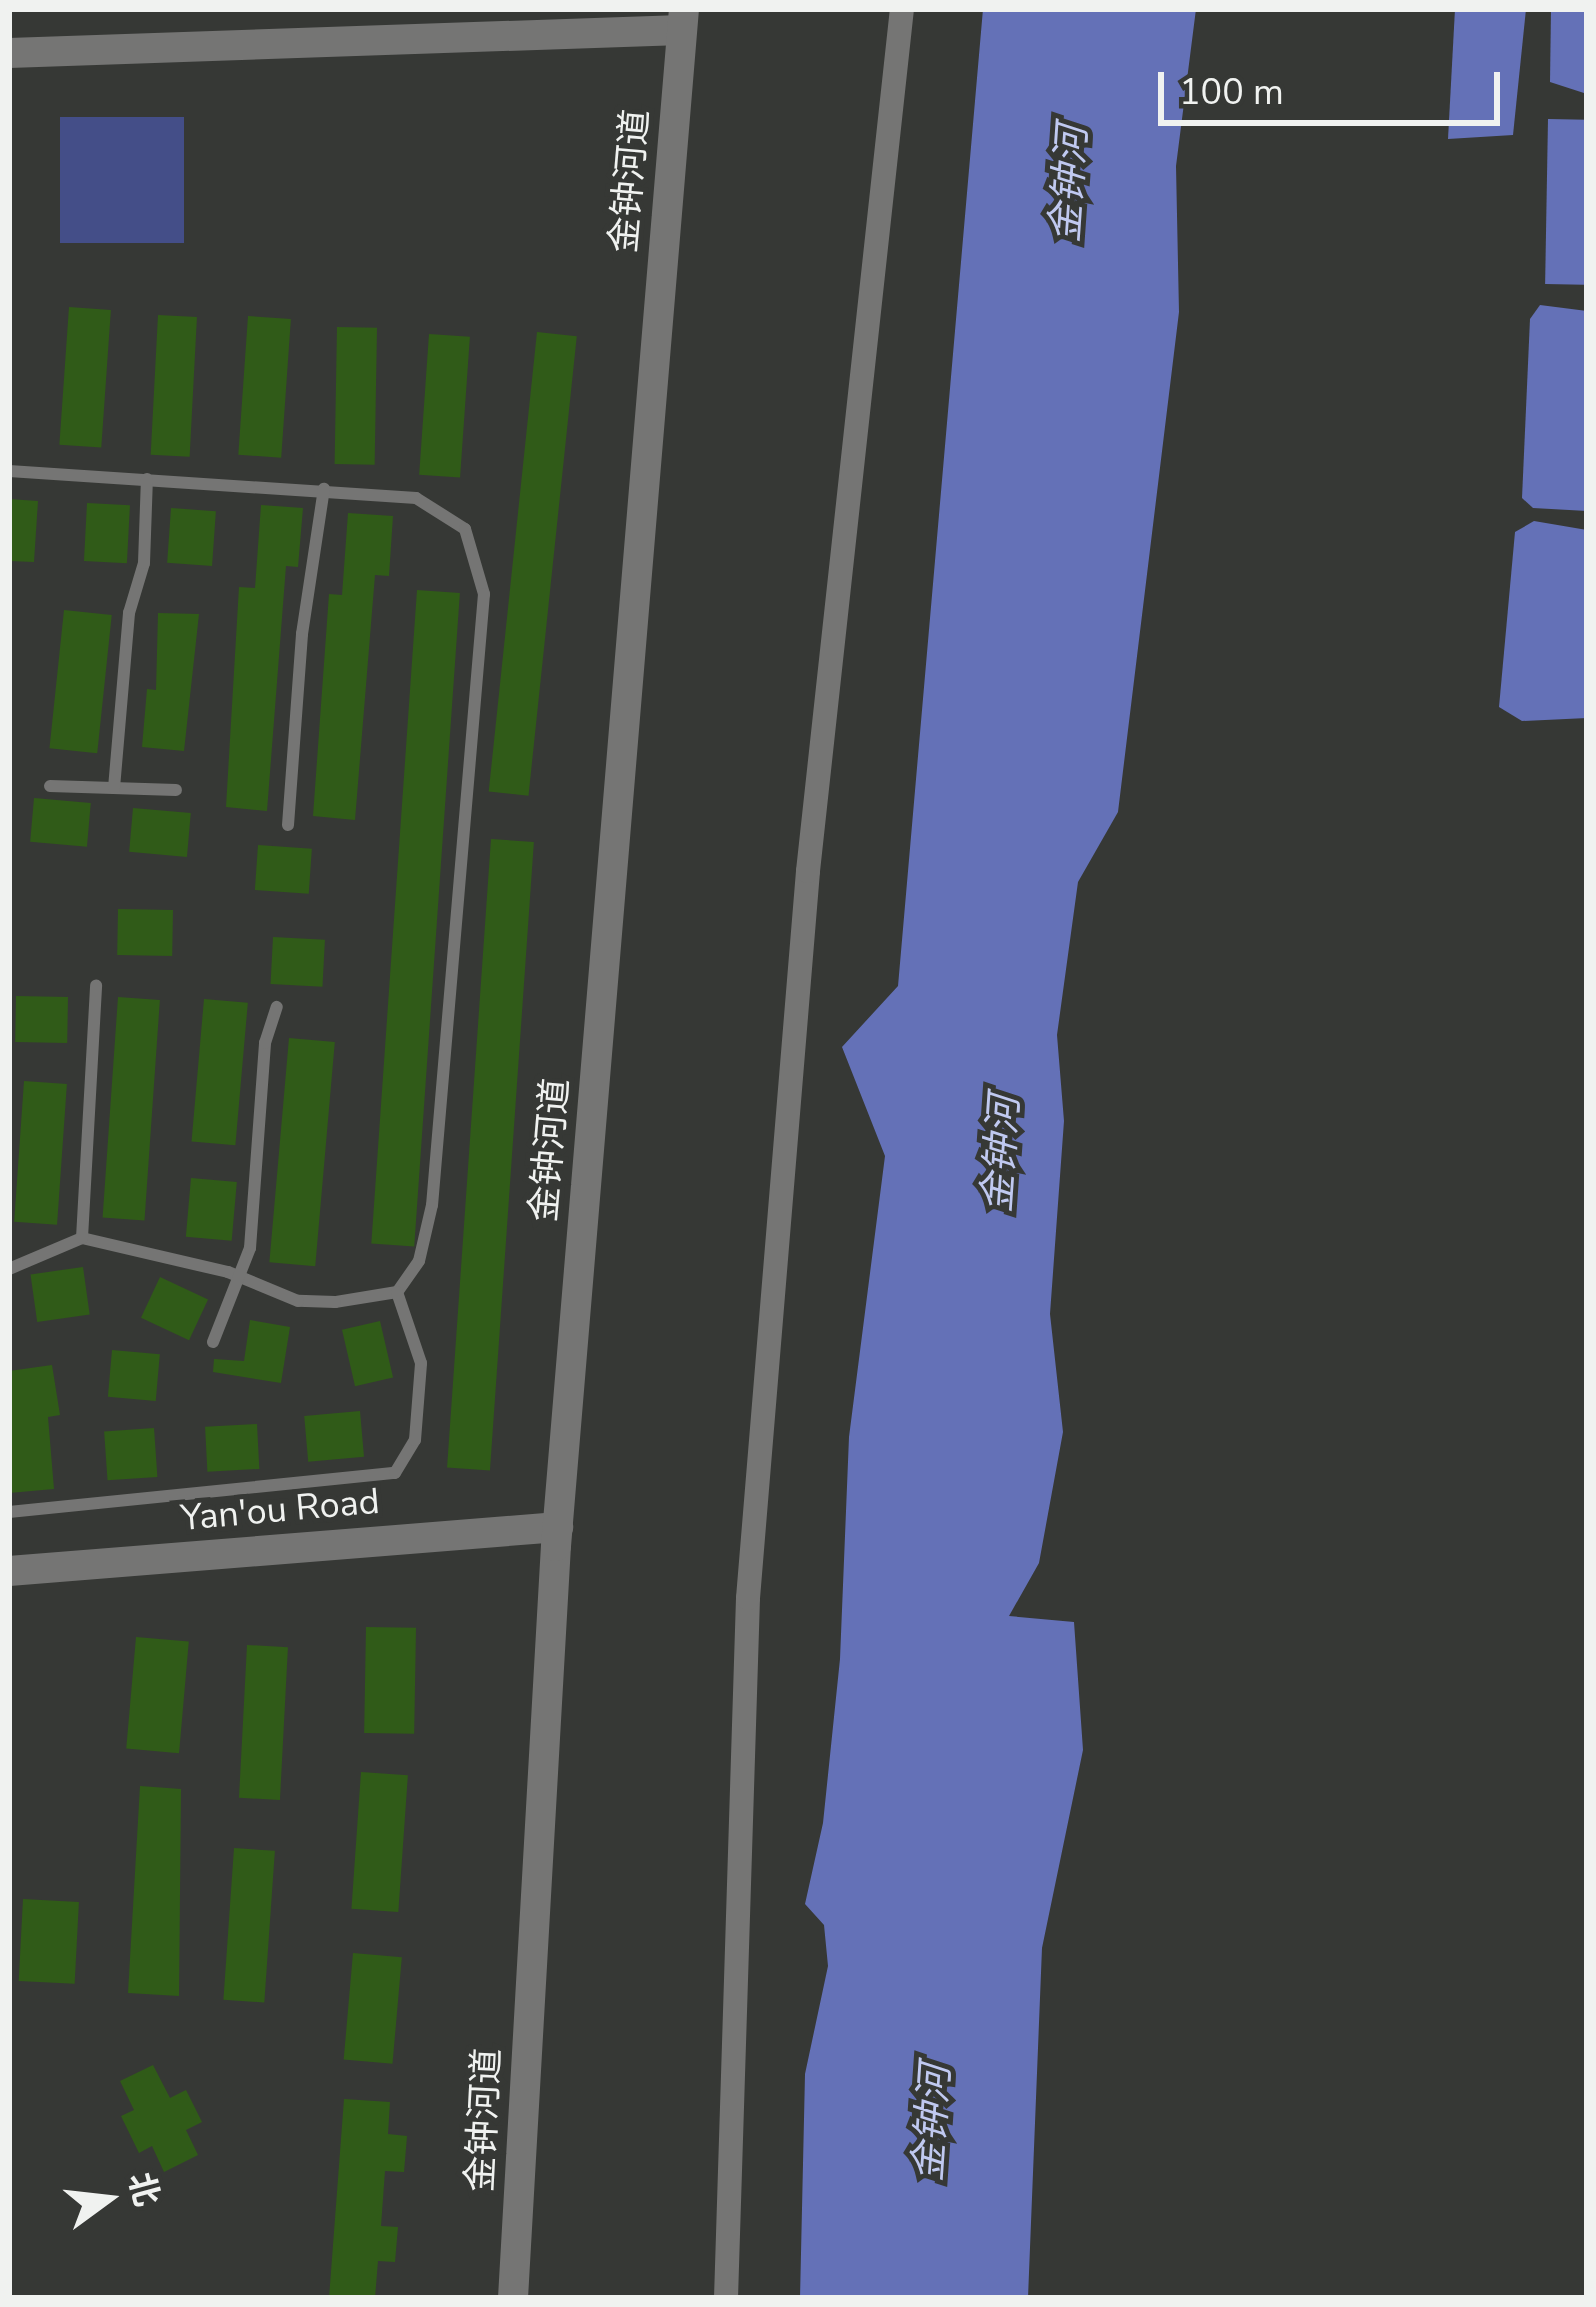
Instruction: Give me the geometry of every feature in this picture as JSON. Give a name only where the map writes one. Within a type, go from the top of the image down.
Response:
[{"type":"street","points":[[726,2298],[748,1598],[808,871],[902,9]]},
{"type":"street","points":[[9,53],[683,20]]},
{"type":"street","name":"金钟河道","points":[[513,2298],[557,1537],[683,20]]},
{"type":"street","name":"Yan'ou Road","points":[[9,1570],[557,1537]]},
{"type":"street","name":"Yan'ou Road","points":[[9,1590],[557,1537]]},
{"type":"lane","points":[[9,471],[416,498],[444,508],[465,529],[484,594],[432,1205],[419,1261],[397,1292],[298,1301],[241,1278],[82,1238],[9,1269]]},
{"type":"lane","points":[[114,788],[147,479]]},
{"type":"lane","points":[[288,824],[302,634],[324,489]]},
{"type":"lane","points":[[50,786],[176,790]]},
{"type":"lane","points":[[82,1238],[96,985]]},
{"type":"lane","points":[[213,1342],[241,1278],[265,1042],[277,1007]]},
{"type":"lane","points":[[9,1512],[395,1473],[415,1440],[421,1363],[397,1292]]},
{"type":"shaded area","points":[[60,117],[184,117],[184,243],[60,243]]},
{"type":"water","name":"金钟河","points":[[983,9],[1196,9],[1176,166],[1179,312],[1118,812],[1078,882],[1057,1035],[1064,1121],[1050,1314],[1063,1432],[1039,1563],[1009,1616],[1074,1622],[1083,1750],[1042,1948],[1028,2298],[800,2298],[805,2074],[828,1966],[824,1925],[805,1904],[823,1823],[840,1659],[849,1437],[885,1156],[842,1047],[898,986]]},
{"type":"water","points":[[1455,9],[1526,9],[1513,135],[1448,139]]},
{"type":"water","points":[[1551,9],[1587,9],[1587,94],[1550,82]]},
{"type":"water","points":[[1548,119],[1587,120],[1584,285],[1545,284]]},
{"type":"water","points":[[1540,305],[1587,311],[1587,511],[1533,508],[1522,498],[1530,319]]},
{"type":"water","points":[[1534,521],[1587,530],[1587,718],[1522,721],[1499,707],[1515,532]]},
{"type":"building","points":[[69,307],[111,310],[101,448],[59,445]]},
{"type":"building","points":[[158,315],[197,317],[190,457],[151,455]]},
{"type":"building","points":[[248,316],[291,319],[281,458],[238,455]]},
{"type":"building","points":[[337,327],[377,328],[375,465],[335,464]]},
{"type":"building","points":[[537,332],[577,336],[528,796],[489,791]]},
{"type":"building","points":[[429,334],[470,337],[460,478],[419,475]]},
{"type":"building","points":[[9,499],[38,501],[34,562],[9,561]]},
{"type":"building","points":[[87,503],[130,505],[127,563],[84,561]]},
{"type":"building","points":[[261,505],[303,508],[298,567],[286,566],[267,811],[226,807],[239,587],[255,588]]},
{"type":"building","points":[[171,508],[216,511],[212,566],[167,563]]},
{"type":"building","points":[[348,513],[393,516],[389,576],[375,575],[355,820],[313,816],[329,594],[342,595]]},
{"type":"building","points":[[417,590],[460,593],[414,1246],[371,1243]]},
{"type":"building","points":[[64,610],[112,615],[97,753],[49,748]]},
{"type":"building","points":[[158,613],[199,614],[184,751],[142,747],[147,689],[156,690]]},
{"type":"building","points":[[34,798],[91,803],[87,847],[30,842]]},
{"type":"building","points":[[133,808],[191,813],[187,857],[129,852]]},
{"type":"building","points":[[491,839],[534,842],[490,1470],[447,1467]]},
{"type":"building","points":[[258,845],[312,849],[309,894],[255,890]]},
{"type":"building","points":[[118,909],[173,910],[172,956],[117,955]]},
{"type":"building","points":[[273,937],[325,940],[322,987],[271,984]]},
{"type":"building","points":[[16,996],[68,997],[67,1043],[15,1042]]},
{"type":"building","points":[[118,997],[160,1000],[144,1220],[103,1217]]},
{"type":"building","points":[[204,999],[248,1003],[235,1145],[192,1141]]},
{"type":"building","points":[[289,1038],[335,1042],[315,1266],[269,1262]]},
{"type":"building","points":[[24,1081],[67,1084],[57,1225],[14,1222]]},
{"type":"building","points":[[191,1178],[237,1182],[232,1241],[186,1237]]},
{"type":"building","points":[[83,1267],[90,1315],[37,1322],[31,1274]]},
{"type":"building","points":[[160,1277],[208,1299],[189,1340],[141,1318]]},
{"type":"building","points":[[250,1320],[290,1327],[281,1383],[213,1372],[214,1359],[244,1361]]},
{"type":"building","points":[[380,1321],[393,1378],[355,1386],[342,1330]]},
{"type":"building","points":[[112,1350],[160,1354],[156,1401],[108,1397]]},
{"type":"building","points":[[52,1365],[60,1415],[48,1417],[54,1489],[9,1493],[9,1371]]},
{"type":"building","points":[[360,1411],[364,1457],[308,1462],[304,1416]]},
{"type":"building","points":[[257,1424],[259,1469],[207,1472],[205,1427]]},
{"type":"building","points":[[154,1428],[157,1477],[108,1480],[104,1431]]},
{"type":"building","points":[[366,1627],[416,1628],[414,1734],[364,1733]]},
{"type":"building","points":[[136,1637],[189,1642],[179,1753],[126,1749]]},
{"type":"building","points":[[247,1645],[288,1647],[280,1800],[239,1798]]},
{"type":"building","points":[[361,1772],[408,1775],[398,1912],[351,1909]]},
{"type":"building","points":[[140,1786],[181,1789],[179,1996],[128,1993]]},
{"type":"building","points":[[234,1848],[275,1851],[264,2002],[223,2000]]},
{"type":"building","points":[[23,1899],[79,1902],[75,1984],[19,1981]]},
{"type":"building","points":[[353,1953],[402,1957],[392,2064],[344,2060]]},
{"type":"building","points":[[153,2065],[170,2098],[186,2090],[202,2122],[186,2130],[198,2155],[164,2172],[152,2146],[139,2153],[121,2116],[134,2110],[120,2081]]},
{"type":"building","points":[[344,2099],[390,2102],[388,2134],[407,2136],[404,2172],[385,2171],[381,2226],[398,2227],[395,2262],[378,2261],[375,2298],[329,2298]]}]
